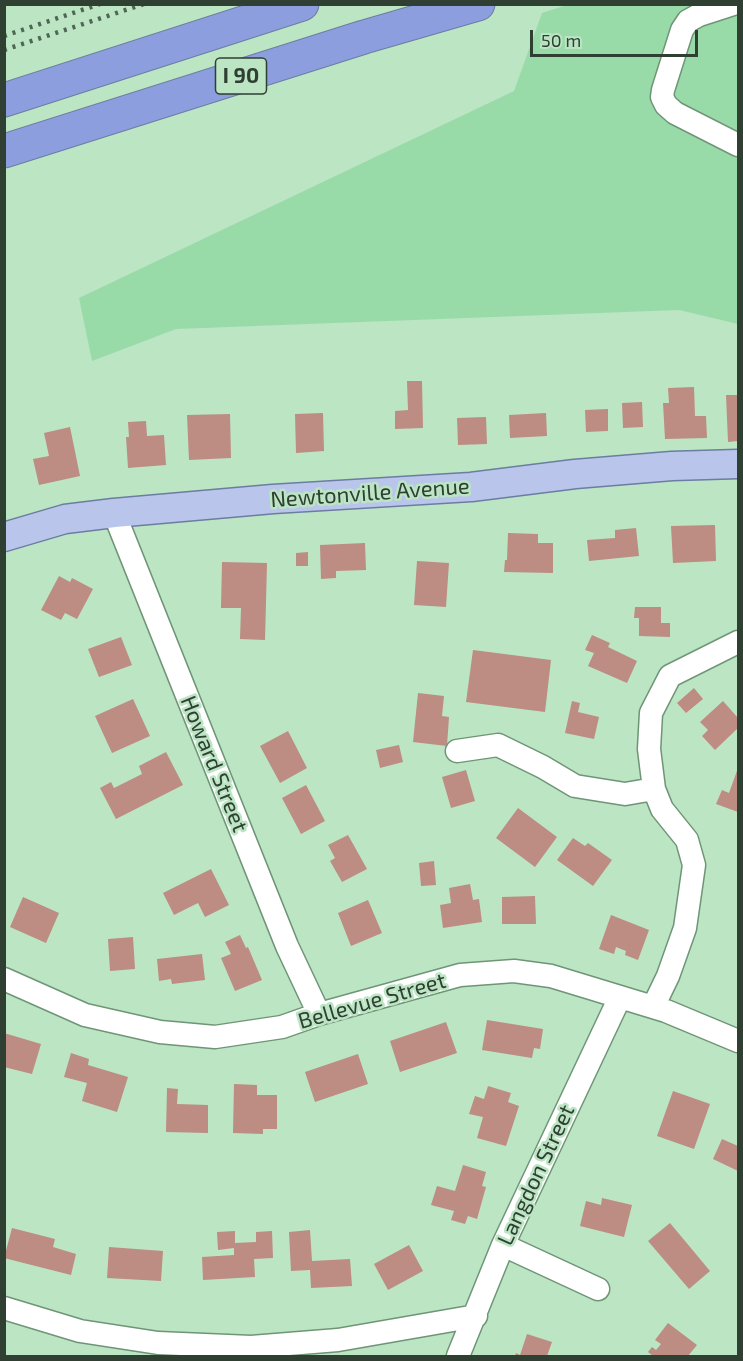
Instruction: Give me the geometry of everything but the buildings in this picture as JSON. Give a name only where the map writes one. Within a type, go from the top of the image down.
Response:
[{"type":"highway","name":"I 90","points":[[4,100],[302,4]]},
{"type":"highway","name":"I 90","points":[[4,152],[364,37],[478,4]]},
{"type":"main road","name":"Newtonville Avenue","points":[[4,537],[65,519],[114,513],[273,499],[450,489],[575,474],[672,466],[738,464]]},
{"type":"street","points":[[733,4],[688,21],[682,30],[662,97],[666,105],[675,113],[738,145]]},
{"type":"street","name":"Howard Street","points":[[114,513],[287,946],[319,1014]]},
{"type":"street","points":[[653,1007],[668,976],[685,928],[694,865],[687,840],[662,809],[654,789],[649,749],[651,713],[670,676],[738,642]]},
{"type":"street","points":[[456,751],[498,745],[575,786],[625,794],[654,789]]},
{"type":"street","name":"Bellevue Street","points":[[4,979],[85,1016],[160,1032],[215,1037],[282,1027],[319,1014],[460,975],[514,971],[551,976],[653,1007],[738,1041]]},
{"type":"street","name":"Langdon Street","points":[[458,1356],[503,1245],[620,997]]},
{"type":"street","points":[[503,1245],[598,1289]]},
{"type":"street","points":[[4,1308],[80,1331],[156,1350],[251,1347],[338,1340],[476,1316]]},
{"type":"green space","points":[[570,4],[738,5],[738,324],[679,310],[176,329],[92,361],[79,298],[514,91],[542,13]]},
{"type":"railway","points":[[4,36],[100,4]]},
{"type":"railway","points":[[4,50],[144,4]]}]
